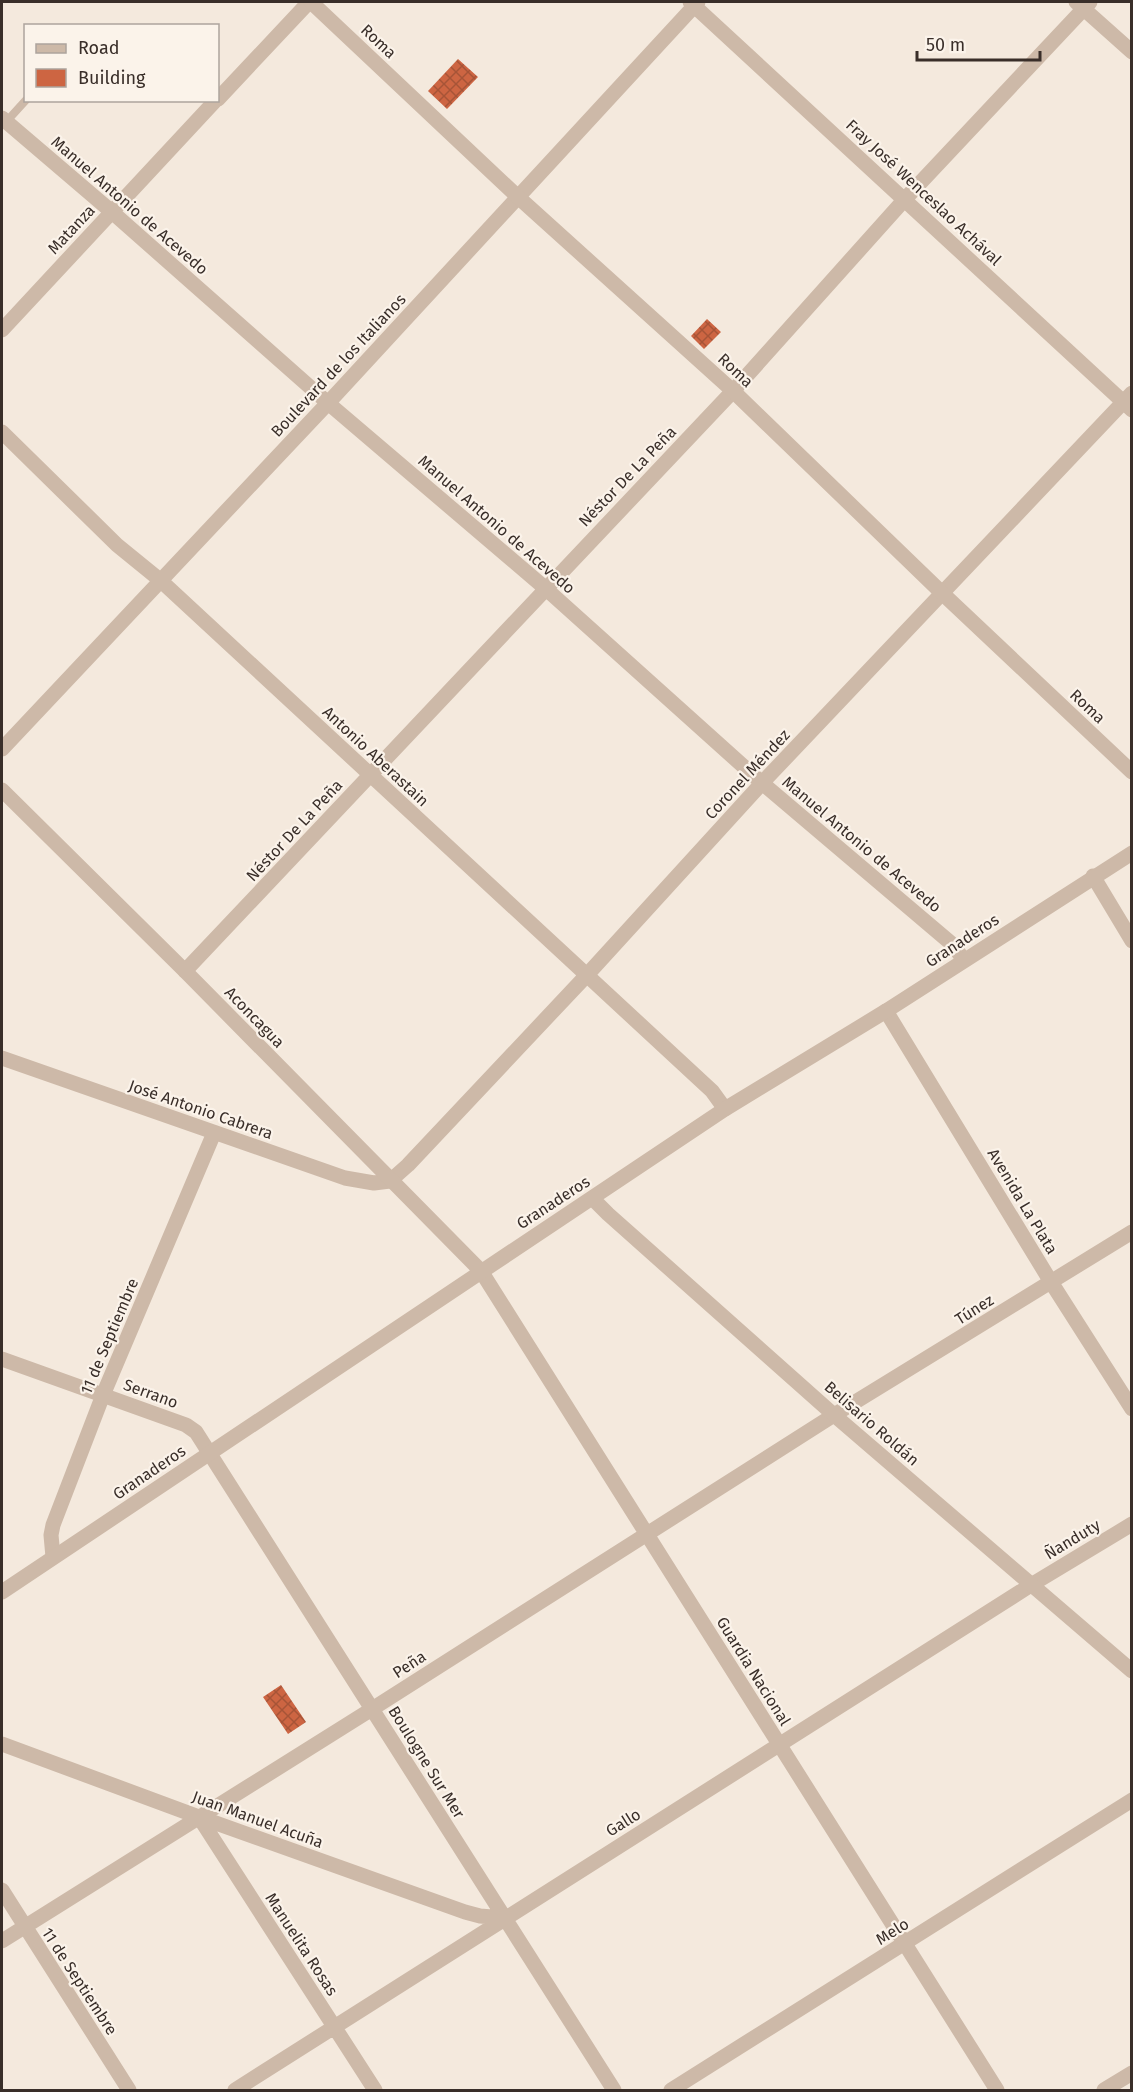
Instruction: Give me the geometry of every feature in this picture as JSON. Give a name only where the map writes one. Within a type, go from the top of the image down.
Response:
[{"type":"street","name":"Matanza","points":[[219,98],[310,2]]},
{"type":"street","name":"Roma","points":[[310,2],[518,197],[733,391],[1131,772]]},
{"type":"street","name":"Boulevard de los Italianos","points":[[2,749],[328,403],[694,3]]},
{"type":"street","name":"Fray José Wenceslao Achával","points":[[694,3],[905,199],[1129,402]]},
{"type":"street","name":"Néstor De La Peña","points":[[185,971],[733,391],[1083,4]]},
{"type":"street","points":[[1083,4],[1131,52]]},
{"type":"street","name":"Matanza","points":[[2,330],[215,102]]},
{"type":"street","name":"Manuel Antonio de Acevedo","points":[[4,120],[328,403],[545,588],[762,783],[952,944],[964,960]]},
{"type":"street","name":"Coronel Méndez","points":[[390,1180],[408,1165],[586,976],[762,783],[942,593],[1129,402]]},
{"type":"street","name":"Antonio Aberastain","points":[[2,432],[117,545],[160,580],[712,1091],[725,1109]]},
{"type":"street","name":"Aconcagua","points":[[4,798],[185,971],[481,1271]]},
{"type":"street","name":"Granaderos","points":[[2,1592],[725,1109],[886,1011],[1131,853]]},
{"type":"street","points":[[1093,876],[1131,940]]},
{"type":"street","name":"Avenida La Plata","points":[[886,1011],[1131,1409]]},
{"type":"street","name":"José Antonio Cabrera","points":[[2,1058],[345,1178],[374,1183],[390,1180]]},
{"type":"street","name":"11 de Septiembre","points":[[53,1557],[51,1535],[53,1525],[103,1395],[214,1133]]},
{"type":"street","name":"Belisario Roldán","points":[[592,1198],[608,1215],[834,1415],[1131,1671]]},
{"type":"street","name":"Túnez","points":[[834,1415],[1131,1232]]},
{"type":"street","name":"Guardia Nacional","points":[[481,1271],[997,2091]]},
{"type":"street","name":"Serrano","points":[[2,1359],[186,1425],[196,1432],[209,1453]]},
{"type":"street","name":"Peña","points":[[2,1941],[834,1415]]},
{"type":"street","name":"Boulogne Sur Mer","points":[[209,1453],[614,2091]]},
{"type":"street","name":"Ñanduty","points":[[1031,1585],[1131,1524]]},
{"type":"street","name":"Gallo","points":[[235,2091],[1031,1585]]},
{"type":"street","name":"Juan Manuel Acuña","points":[[2,1744],[465,1912],[504,1918]]},
{"type":"street","name":"Melo","points":[[671,2091],[1131,1800]]},
{"type":"street","name":"Manuelita Rosas","points":[[199,1817],[375,2091]]},
{"type":"street","name":"11 de Septiembre","points":[[2,1890],[129,2091]]},
{"type":"street","points":[[1104,2091],[1131,2073]]},
{"type":"lane","points":[[4,120],[24,102]]},
{"type":"building","points":[[458,59],[478,77],[447,109],[428,91]]},
{"type":"building","points":[[707,319],[721,332],[704,349],[691,336]]},
{"type":"building","points":[[281,1685],[306,1722],[288,1734],[263,1697]]}]
